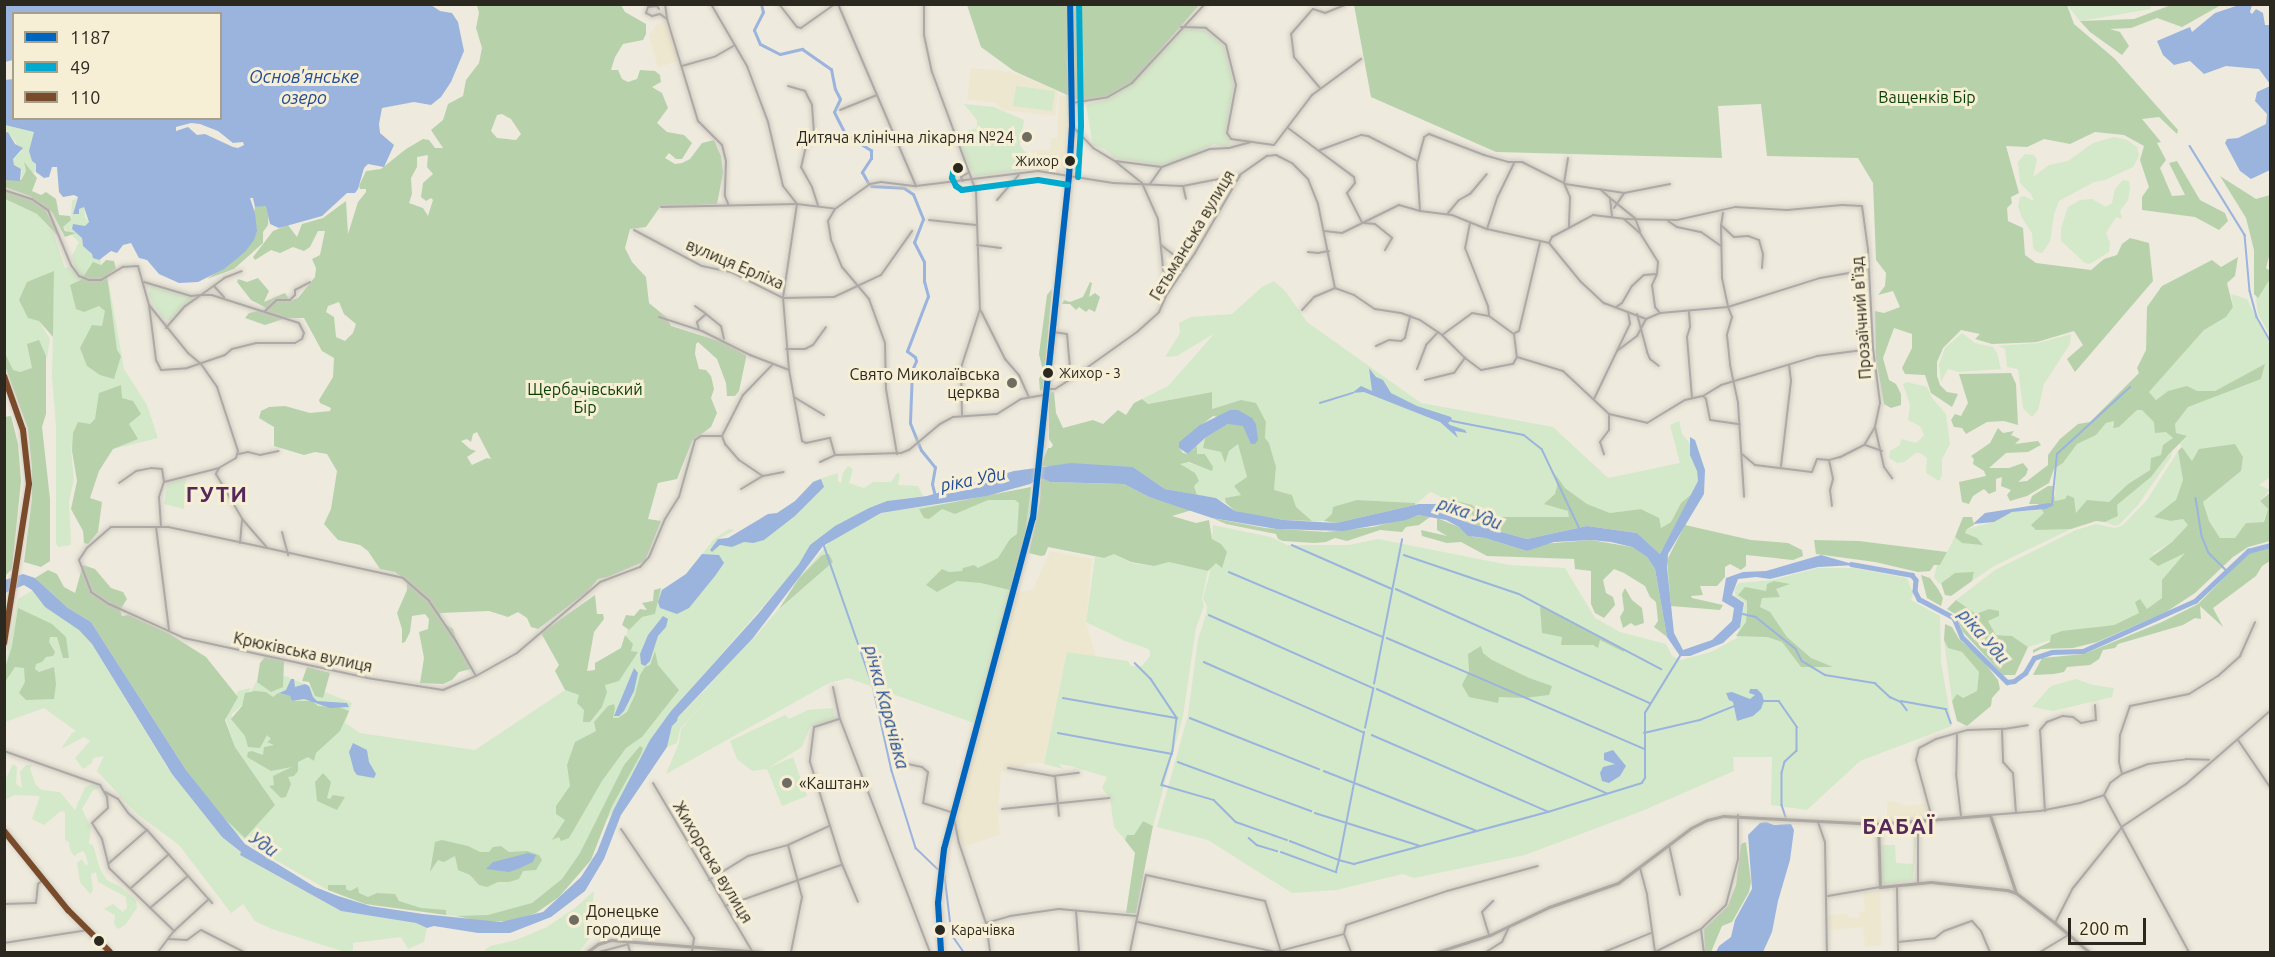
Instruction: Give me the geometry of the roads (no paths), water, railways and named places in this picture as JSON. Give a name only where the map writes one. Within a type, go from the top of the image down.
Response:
[{"type":"highway","points":[[941,952],[938,918],[939,880],[953,813],[1028,541],[1034,499],[1069,176],[1072,126],[1070,4]]},
{"type":"main road","points":[[4,375],[23,430],[29,468],[27,510],[4,646]]},
{"type":"main road","points":[[4,830],[88,930],[110,952]]},
{"type":"street","points":[[659,9],[664,4]]},
{"type":"street","points":[[664,4],[698,121],[722,146],[726,161],[725,196],[728,205]]},
{"type":"street","points":[[711,4],[747,66],[768,122],[783,186],[797,204],[783,298],[789,370],[801,441],[806,443],[830,438],[835,455]]},
{"type":"street","points":[[779,4],[797,27],[801,28],[836,4],[916,186]]},
{"type":"street","points":[[924,4],[924,35],[932,72],[976,191],[980,309],[961,369],[962,415]]},
{"type":"street","points":[[1072,104],[1108,97],[1132,83],[1181,27],[1205,4]]},
{"type":"street","points":[[1320,88],[1294,57],[1292,31],[1313,9],[1325,13],[1345,5]]},
{"type":"street","points":[[660,14],[652,16],[646,13],[648,8],[657,6],[660,14],[667,19]]},
{"type":"street","points":[[1181,27],[1206,28],[1226,45],[1236,85],[1227,133],[1231,139],[1274,145]]},
{"type":"street","points":[[682,66],[716,56],[735,45]]},
{"type":"street","points":[[1274,145],[1288,128],[1301,106],[1320,88],[1361,59]]},
{"type":"street","points":[[788,86],[805,91],[812,105],[814,136],[806,146],[801,167],[812,187],[818,206]]},
{"type":"street","points":[[840,110],[877,95]]},
{"type":"street","points":[[1072,126],[1093,148],[1115,161],[1142,183],[1158,219],[1166,296]]},
{"type":"street","points":[[1288,128],[1354,177],[1355,183],[1347,193],[1363,223]]},
{"type":"street","points":[[1420,211],[1418,161],[1424,137],[1429,134],[1484,155],[1529,165],[1564,184],[1624,193],[1670,184]]},
{"type":"street","points":[[1320,150],[1368,136],[1418,161]]},
{"type":"street","points":[[1115,161],[1162,167],[1209,149],[1229,148],[1253,141]]},
{"type":"street","points":[[1274,145],[1276,155],[1292,163],[1308,179],[1318,204],[1335,288]]},
{"type":"street","name":"Гетьманська вулиця","points":[[1046,388],[1055,388],[1071,379],[1137,332],[1159,312],[1166,296],[1232,194],[1241,174],[1267,156],[1276,155]]},
{"type":"street","points":[[1568,158],[1564,184],[1570,197],[1569,228]]},
{"type":"street","points":[[1487,230],[1496,210],[1498,196],[1515,162]]},
{"type":"street","points":[[1150,184],[1162,167]]},
{"type":"street","points":[[963,181],[961,177],[968,172],[967,170]]},
{"type":"street","points":[[897,454],[886,389],[885,343],[869,299],[842,267],[831,240],[828,221],[835,209],[870,184],[881,182],[916,186],[1038,171],[1113,183],[1183,186],[1241,174]]},
{"type":"street","points":[[1448,213],[1459,200],[1470,194],[1487,174]]},
{"type":"street","points":[[997,200],[1020,175]]},
{"type":"street","points":[[1183,186],[1186,199]]},
{"type":"street","points":[[1599,189],[1635,218],[1658,262],[1657,274],[1652,285],[1655,307],[1660,313]]},
{"type":"street","points":[[4,190],[32,199],[48,210],[66,247],[71,265],[79,276],[88,280],[102,280],[123,267],[138,266],[149,305],[156,360],[161,370],[178,370],[201,364],[225,355],[232,349],[256,343],[295,343],[302,339],[304,333],[299,323],[226,299],[201,295],[190,296],[144,282]]},
{"type":"street","points":[[1612,217],[1616,203],[1624,193]]},
{"type":"street","points":[[1610,198],[1613,210]]},
{"type":"street","points":[[661,207],[797,204],[835,209]]},
{"type":"street","points":[[1324,231],[1342,233],[1399,205],[1420,211],[1448,213],[1487,230],[1549,243],[1580,280],[1604,303],[1646,319]]},
{"type":"street","name":"Прозаїчний в'їзд","points":[[1723,212],[1735,207],[1787,210],[1842,205],[1862,206],[1868,249],[1867,269],[1873,348],[1880,403],[1875,427],[1864,445]]},
{"type":"street","points":[[1549,243],[1552,237],[1593,215],[1624,219],[1677,220],[1723,212],[1721,225],[1722,278],[1732,317],[1727,335],[1740,424],[1744,497]]},
{"type":"street","points":[[1375,224],[1381,214]]},
{"type":"street","points":[[1624,219],[1641,232]]},
{"type":"street","points":[[929,220],[976,225]]},
{"type":"street","points":[[1570,220],[1578,223]]},
{"type":"street","points":[[1665,220],[1677,227],[1701,232],[1721,246]]},
{"type":"street","points":[[1363,223],[1375,224],[1392,238],[1385,250]]},
{"type":"street","points":[[1470,223],[1465,248],[1488,306],[1489,316]]},
{"type":"street","points":[[1721,225],[1727,234],[1734,237],[1748,236],[1759,240],[1763,254],[1762,268]]},
{"type":"street","name":"вулиця Ерліха","points":[[634,230],[702,266],[730,272],[783,298],[834,297],[852,290],[857,284],[881,274],[912,231]]},
{"type":"street","points":[[1514,334],[1519,331],[1540,242]]},
{"type":"street","points":[[1160,244],[1187,265]]},
{"type":"street","points":[[977,245],[1000,248]]},
{"type":"street","points":[[1308,252],[1318,254],[1329,251]]},
{"type":"street","points":[[1615,353],[1640,332],[1646,319],[1660,313],[1728,307],[1820,278],[1867,269]]},
{"type":"street","points":[[166,328],[184,306],[242,271]]},
{"type":"street","points":[[1616,307],[1622,303],[1632,286],[1644,275],[1657,274]]},
{"type":"street","points":[[265,311],[277,300],[290,300],[295,290],[310,282]]},
{"type":"street","points":[[214,286],[226,299]]},
{"type":"street","points":[[1302,310],[1314,297],[1335,288],[1354,295],[1375,309],[1410,316],[1442,335],[1481,370],[1513,364],[1517,357],[1514,334],[1489,316],[1472,313],[1442,335]]},
{"type":"street","points":[[149,305],[166,328],[201,364],[217,387],[228,415],[238,454]]},
{"type":"street","points":[[695,306],[722,326],[725,340]]},
{"type":"street","points":[[980,309],[1005,359],[1019,375],[1029,397]]},
{"type":"street","points":[[1594,399],[1630,324],[1628,311]]},
{"type":"street","points":[[1689,311],[1690,327],[1687,338],[1692,398]]},
{"type":"street","points":[[699,330],[697,322],[706,314]]},
{"type":"street","points":[[1637,314],[1640,332],[1650,359],[1659,366]]},
{"type":"street","points":[[1376,346],[1389,340],[1405,338],[1410,316]]},
{"type":"street","points":[[659,317],[725,340],[789,370]]},
{"type":"street","points":[[786,349],[805,349],[813,345],[826,327]]},
{"type":"street","points":[[1052,332],[1067,334],[1071,379]]},
{"type":"street","points":[[1417,369],[1426,345],[1438,332]]},
{"type":"street","points":[[1517,357],[1563,371],[1609,414],[1647,423],[1692,398],[1703,396],[1715,387],[1733,381],[1817,356],[1873,348]]},
{"type":"street","points":[[1425,380],[1454,373],[1465,358]]},
{"type":"street","points":[[762,476],[731,452],[722,436],[743,395],[773,364]]},
{"type":"street","points":[[1781,466],[1791,381],[1789,364]]},
{"type":"street","points":[[820,462],[835,455],[897,454],[918,443],[932,430],[962,415],[997,414],[1029,397],[1045,396]]},
{"type":"street","points":[[1703,396],[1706,399],[1710,420],[1740,424]]},
{"type":"street","points":[[794,397],[824,415]]},
{"type":"street","points":[[1604,454],[1600,442],[1609,430],[1609,414]]},
{"type":"street","name":"Прозаїчний в'їзд","points":[[1875,427],[1884,467],[1892,478]]},
{"type":"street","name":"Крюківська вулиця","points":[[158,527],[111,527],[87,548],[79,560],[91,592],[109,604],[184,638],[411,687],[450,689],[517,653],[538,633],[581,601],[600,582],[640,567],[649,557],[665,519],[679,497],[695,440],[701,435],[722,436]]},
{"type":"street","points":[[1741,452],[1755,465],[1781,466],[1812,472],[1817,459],[1829,460],[1840,457],[1864,445],[1882,451]]},
{"type":"street","points":[[164,482],[219,468],[243,452],[260,455],[279,451]]},
{"type":"street","points":[[1829,460],[1833,479],[1830,490],[1833,506]]},
{"type":"street","points":[[119,483],[136,471],[159,467],[163,472],[164,482],[159,497],[158,527],[168,630]]},
{"type":"street","points":[[216,474],[219,468]]},
{"type":"street","points":[[211,470],[216,474],[242,518],[267,548]]},
{"type":"street","points":[[755,479],[756,471]]},
{"type":"street","points":[[741,489],[762,476],[784,472]]},
{"type":"street","points":[[240,543],[242,518]]},
{"type":"street","points":[[158,527],[403,578],[429,601],[476,676]]},
{"type":"street","points":[[282,532],[288,555]]},
{"type":"street","points":[[2122,774],[2119,762],[2120,735],[2130,706],[2133,703],[2189,694],[2211,681],[2240,656],[2255,622]]},
{"type":"street","points":[[833,687],[840,719],[930,952]]},
{"type":"street","points":[[2045,811],[2040,730],[2047,722],[2063,716],[2073,717],[2081,723],[2096,720],[2095,705]]},
{"type":"street","points":[[2055,923],[2073,888],[2123,826],[2186,784],[2210,760],[2238,740],[2271,711]]},
{"type":"street","points":[[840,719],[814,728],[812,731],[811,769],[842,864],[858,902]]},
{"type":"street","points":[[1932,818],[1916,754],[1919,748],[1929,742],[1958,735],[1968,730],[2002,729],[2028,725]]},
{"type":"street","points":[[2002,729],[2003,762],[2013,772],[2016,813]]},
{"type":"street","points":[[1958,735],[1956,774],[1961,816]]},
{"type":"street","points":[[2238,740],[2271,787]]},
{"type":"street","points":[[4,751],[97,782],[105,792],[118,799],[128,813],[147,830],[212,903]]},
{"type":"street","points":[[1437,952],[1510,928],[1549,907],[1618,883],[1702,822],[1738,815],[1878,824],[2045,811],[2072,806],[2104,795],[2110,783],[2122,774],[2167,760],[2210,760]]},
{"type":"street","points":[[908,764],[922,767],[928,772],[924,803],[953,813],[959,843],[986,923],[990,952]]},
{"type":"street","points":[[1008,768],[1055,776],[1079,773]]},
{"type":"street","points":[[1055,776],[1059,816]]},
{"type":"street","name":"Жихорська вулиця","points":[[652,783],[753,952]]},
{"type":"street","points":[[105,792],[108,808],[92,823],[102,839],[108,864],[174,931]]},
{"type":"street","points":[[2104,795],[2123,826],[2189,952]]},
{"type":"street","points":[[1002,809],[1109,798]]},
{"type":"street","points":[[1640,868],[1647,895],[1654,952],[1701,929],[1722,909],[1731,893],[1738,859],[1738,815]]},
{"type":"street","points":[[1990,815],[2016,893]]},
{"type":"street","points":[[1818,821],[1825,842],[1828,896],[1825,924],[1827,952]]},
{"type":"street","points":[[1918,822],[1918,882]]},
{"type":"street","points":[[1878,824],[1880,887]]},
{"type":"street","points":[[709,880],[748,856],[788,845],[829,826]]},
{"type":"street","points":[[621,829],[688,928],[694,948],[692,952]]},
{"type":"street","points":[[108,864],[147,830]]},
{"type":"street","points":[[1669,844],[1680,895]]},
{"type":"street","points":[[788,845],[798,879],[802,906],[791,952]]},
{"type":"street","points":[[131,888],[169,854]]},
{"type":"street","points":[[725,906],[842,864]]},
{"type":"street","points":[[1351,952],[1344,934],[1346,925],[1374,914],[1538,866]]},
{"type":"street","points":[[1130,952],[1146,875],[1265,901],[1282,952]]},
{"type":"street","points":[[150,908],[188,876]]},
{"type":"street","points":[[5,898],[6,903],[14,906],[36,903],[38,884],[44,879]]},
{"type":"street","points":[[1828,896],[1918,882],[1977,886],[2016,893],[2090,952]]},
{"type":"street","points":[[1896,885],[1898,952]]},
{"type":"street","points":[[158,952],[174,931],[209,899]]},
{"type":"street","points":[[1490,935],[1482,912],[1493,901]]},
{"type":"street","points":[[986,923],[1010,916],[1059,909],[1138,916]]},
{"type":"street","points":[[1076,911],[1079,952]]},
{"type":"street","points":[[1898,942],[1935,938],[1944,931],[1972,921],[1981,931],[1990,952]]},
{"type":"street","points":[[1138,922],[1282,952],[1344,934]]},
{"type":"street","points":[[1486,952],[1501,944],[1510,928]]},
{"type":"street","points":[[1701,929],[1704,952]]},
{"type":"street","points":[[4,943],[88,930]]},
{"type":"street","points":[[168,939],[187,940],[201,930],[244,952]]},
{"type":"street","points":[[1604,952],[1651,933]]},
{"type":"street","points":[[2040,952],[2069,934]]},
{"type":"street","points":[[589,951],[604,941],[761,952]]},
{"type":"street","points":[[599,952],[628,942]]},
{"type":"street","points":[[628,942],[630,952]]},
{"type":"street","points":[[2048,948],[2052,952]]},
{"type":"water","name":"Основ'янське озеро","points":[[5,4],[431,5],[440,11],[452,13],[458,22],[464,51],[451,82],[441,97],[431,105],[414,102],[382,108],[380,133],[394,145],[384,167],[368,164],[364,168],[355,193],[347,193],[322,216],[279,228],[270,224],[266,206],[255,207],[253,198],[250,198],[257,231],[254,240],[245,252],[224,269],[198,282],[179,283],[159,274],[147,260],[139,258],[131,243],[123,245],[117,253],[111,251],[99,260],[93,258],[83,246],[82,238],[72,229],[73,224],[85,226],[89,222],[84,207],[79,209],[79,214],[73,214],[78,197],[74,195],[63,197],[59,192],[57,167],[52,167],[49,177],[44,178],[36,172],[36,164],[32,161],[29,151],[34,132],[5,125],[5,80],[12,79],[12,120],[222,120],[222,12],[12,12],[12,60],[5,62]],"holes":[[[191,123],[218,131],[233,143],[243,142],[244,145],[238,148],[233,147],[205,134],[197,135],[188,127],[176,131],[176,127]]]},
{"type":"water","points":[[2239,5],[2252,5],[2250,12],[2252,14],[2256,9],[2263,13],[2265,25],[2270,25],[2270,84],[2259,69],[2226,66],[2204,74],[2190,61],[2174,65],[2163,55],[2157,41],[2190,27],[2192,32],[2215,13]]},
{"type":"water","points":[[2270,86],[2270,170],[2251,179],[2240,171],[2225,143],[2227,139],[2238,138],[2266,124],[2267,114],[2255,101],[2257,92]]},
{"type":"water","points":[[8,132],[15,144],[23,148],[13,159],[14,165],[21,169],[20,181],[5,180],[5,133]]},
{"type":"water","points":[[1369,368],[1376,377],[1383,380],[1391,393],[1417,406],[1451,417],[1452,420],[1448,423],[1450,425],[1465,430],[1467,433],[1455,431],[1458,438],[1440,422],[1364,392],[1352,393],[1361,386],[1372,391]]},
{"type":"water","points":[[1230,410],[1238,410],[1252,418],[1256,424],[1258,440],[1255,444],[1251,444],[1243,426],[1228,424],[1205,438],[1188,454],[1179,448],[1179,442],[1200,425]]},
{"type":"water","points":[[1690,437],[1695,440],[1705,470],[1704,494],[1668,554],[1667,567],[1674,633],[1683,650],[1712,640],[1732,621],[1734,608],[1722,601],[1726,578],[1743,572],[1766,571],[1821,555],[1856,565],[1818,567],[1770,579],[1756,577],[1738,579],[1732,595],[1744,603],[1740,627],[1723,643],[1690,656],[1680,656],[1667,637],[1655,569],[1647,557],[1632,547],[1611,542],[1591,540],[1554,542],[1527,551],[1485,538],[1468,536],[1459,527],[1446,520],[1418,515],[1406,520],[1343,531],[1277,529],[1212,518],[1149,497],[1124,484],[1050,482],[1041,478],[1030,484],[987,496],[881,513],[823,546],[753,638],[678,717],[672,726],[667,747],[621,815],[604,859],[585,891],[551,917],[510,933],[478,933],[434,926],[427,928],[416,923],[341,911],[240,855],[241,852],[222,837],[172,774],[92,644],[79,630],[45,607],[32,590],[24,585],[5,593],[5,580],[23,574],[35,578],[68,608],[91,622],[186,770],[245,844],[315,887],[370,906],[501,922],[543,912],[581,877],[597,852],[613,811],[650,740],[671,711],[758,614],[799,564],[810,545],[835,526],[869,508],[887,501],[927,496],[1014,471],[1071,463],[1133,467],[1165,489],[1216,498],[1235,511],[1284,520],[1336,523],[1419,504],[1439,504],[1446,507],[1455,517],[1469,523],[1527,539],[1587,526],[1637,533],[1660,554],[1698,481],[1697,471],[1690,455]]},
{"type":"water","points":[[821,479],[824,487],[795,516],[764,540],[753,543],[744,542],[732,547],[720,545],[712,552],[710,550],[718,539],[728,538],[768,514],[777,513],[795,501],[813,482]]},
{"type":"water","points":[[2049,503],[2054,505],[2046,509],[2012,512],[1994,522],[1973,524],[1985,513]]},
{"type":"water","points":[[702,554],[719,555],[724,563],[689,608],[677,614],[660,608],[658,602],[662,590],[686,574]]},
{"type":"water","points":[[663,616],[668,619],[666,627],[658,636],[650,661],[645,666],[641,664],[640,654],[648,635]]},
{"type":"water","points":[[634,668],[638,673],[634,691],[624,711],[619,716],[614,716]]},
{"type":"water","points":[[291,679],[294,679],[295,687],[305,684],[309,686],[317,701],[347,703],[349,707],[330,708],[304,699],[292,701],[290,696],[279,693],[286,690]]},
{"type":"water","points":[[1750,689],[1757,689],[1762,694],[1764,701],[1761,709],[1753,716],[1737,721],[1733,702],[1729,700],[1726,693],[1732,692],[1750,699],[1755,695],[1749,693]]},
{"type":"water","points":[[353,743],[367,750],[369,762],[376,774],[374,778],[357,775],[354,771],[349,752]]},
{"type":"water","points":[[1613,750],[1626,766],[1620,776],[1609,783],[1602,781],[1600,773],[1603,767],[1615,764],[1604,760],[1604,753]]},
{"type":"water","points":[[1766,822],[1774,825],[1791,824],[1794,830],[1790,860],[1772,932],[1763,952],[1716,952],[1719,946],[1731,937],[1735,920],[1752,889],[1748,835],[1760,823]]},
{"type":"water","points":[[528,853],[536,855],[533,862],[518,869],[509,872],[486,869],[493,862]]},
{"type":"waterway","points":[[761,4],[763,12],[754,30],[760,44],[780,54],[802,49],[831,69],[835,89],[840,99],[834,112],[845,134],[871,150],[871,158],[862,172],[868,183]]},
{"type":"waterway","points":[[2190,146],[2245,235],[2250,291],[2257,317],[2270,340]]},
{"type":"waterway","points":[[871,186],[904,188],[913,194],[923,219],[914,242],[924,262],[924,281],[928,296],[907,351],[915,357],[916,361],[912,370],[910,423],[921,450],[935,467],[932,484],[935,496]]},
{"type":"waterway","points":[[2052,504],[2057,454],[2130,387]]},
{"type":"waterway","points":[[1320,403],[1352,393]]},
{"type":"waterway","points":[[1452,421],[1524,435],[1542,449],[1580,529]]},
{"type":"waterway","points":[[2196,498],[2202,536],[2209,553],[2226,570]]},
{"type":"waterway","points":[[1374,684],[1402,540]]},
{"type":"waterway","name":"річка Карачівка","points":[[824,545],[873,686],[892,771],[916,848],[938,869]]},
{"type":"waterway","points":[[1292,545],[1392,589]]},
{"type":"waterway","name":"ріка Уди","points":[[1851,564],[1912,575],[1916,580],[1915,591],[1919,599],[1954,618],[1962,637],[2007,682],[2014,681],[2025,673],[2034,658],[2052,652],[2083,651],[2195,601],[2248,551],[2270,545]]},
{"type":"waterway","points":[[1404,555],[1519,594],[1661,669]]},
{"type":"waterway","points":[[1229,572],[1383,637]]},
{"type":"waterway","points":[[1396,589],[1650,703]]},
{"type":"waterway","points":[[1743,614],[1756,617],[1796,649],[1802,661],[1825,675],[1875,683],[1890,697],[1901,702],[1907,710]]},
{"type":"waterway","points":[[1209,615],[1373,688]]},
{"type":"waterway","points":[[1387,638],[1645,749]]},
{"type":"waterway","points":[[1281,852],[1336,872],[1339,860],[1354,864],[1548,812],[1642,783],[1645,778],[1645,713],[1680,656]]},
{"type":"waterway","points":[[1204,662],[1363,732]]},
{"type":"waterway","points":[[1135,663],[1151,679],[1177,718],[1173,751],[1162,785],[1214,800],[1236,822],[1287,840]]},
{"type":"waterway","points":[[1365,728],[1373,689]]},
{"type":"waterway","points":[[1377,689],[1606,793]]},
{"type":"waterway","points":[[1063,698],[1177,718]]},
{"type":"waterway","points":[[1762,701],[1779,701],[1797,727],[1797,751],[1785,762],[1782,773],[1782,805],[1786,817]]},
{"type":"waterway","points":[[1901,701],[1946,709],[1951,723]]},
{"type":"waterway","points":[[1644,733],[1700,720],[1734,706]]},
{"type":"waterway","points":[[1190,718],[1319,769]]},
{"type":"waterway","points":[[1290,841],[1339,860],[1364,732]]},
{"type":"waterway","points":[[1058,733],[1172,754]]},
{"type":"waterway","points":[[1372,735],[1547,811]]},
{"type":"waterway","points":[[1178,762],[1311,811]]},
{"type":"waterway","points":[[1324,771],[1477,831]]},
{"type":"waterway","points":[[1315,813],[1420,846]]},
{"type":"waterway","points":[[1249,838],[1257,845],[1277,851]]},
{"type":"waterway","name":"річка Карачівка","points":[[943,873],[952,935],[964,952]]},
{"type":"place","name":"Дитяча клінічна лікарня №24","points":[[1027,137]]},
{"type":"place","name":"Жихор","points":[[1070,161]]},
{"type":"place","name":"Жихор - 3","points":[[1048,373]]},
{"type":"place","name":"Свято Миколаївська церква","points":[[1012,383]]},
{"type":"place","name":"«Каштан»","points":[[787,783]]},
{"type":"place","name":"Донецьке городище","points":[[574,920]]},
{"type":"place","name":"Карачівка","points":[[940,930]]},
{"type":"district","name":"ГУТИ","points":[[217,494]]},
{"type":"district","name":"БАБАЇ","points":[[1899,826]]},
{"type":"park label","name":"Ващенків Бір","points":[[1927,97]]},
{"type":"park label","name":"Щербачівський Бір","points":[[585,398]]},
{"type":"water label","name":"Уди","points":[[264,844]]}]
